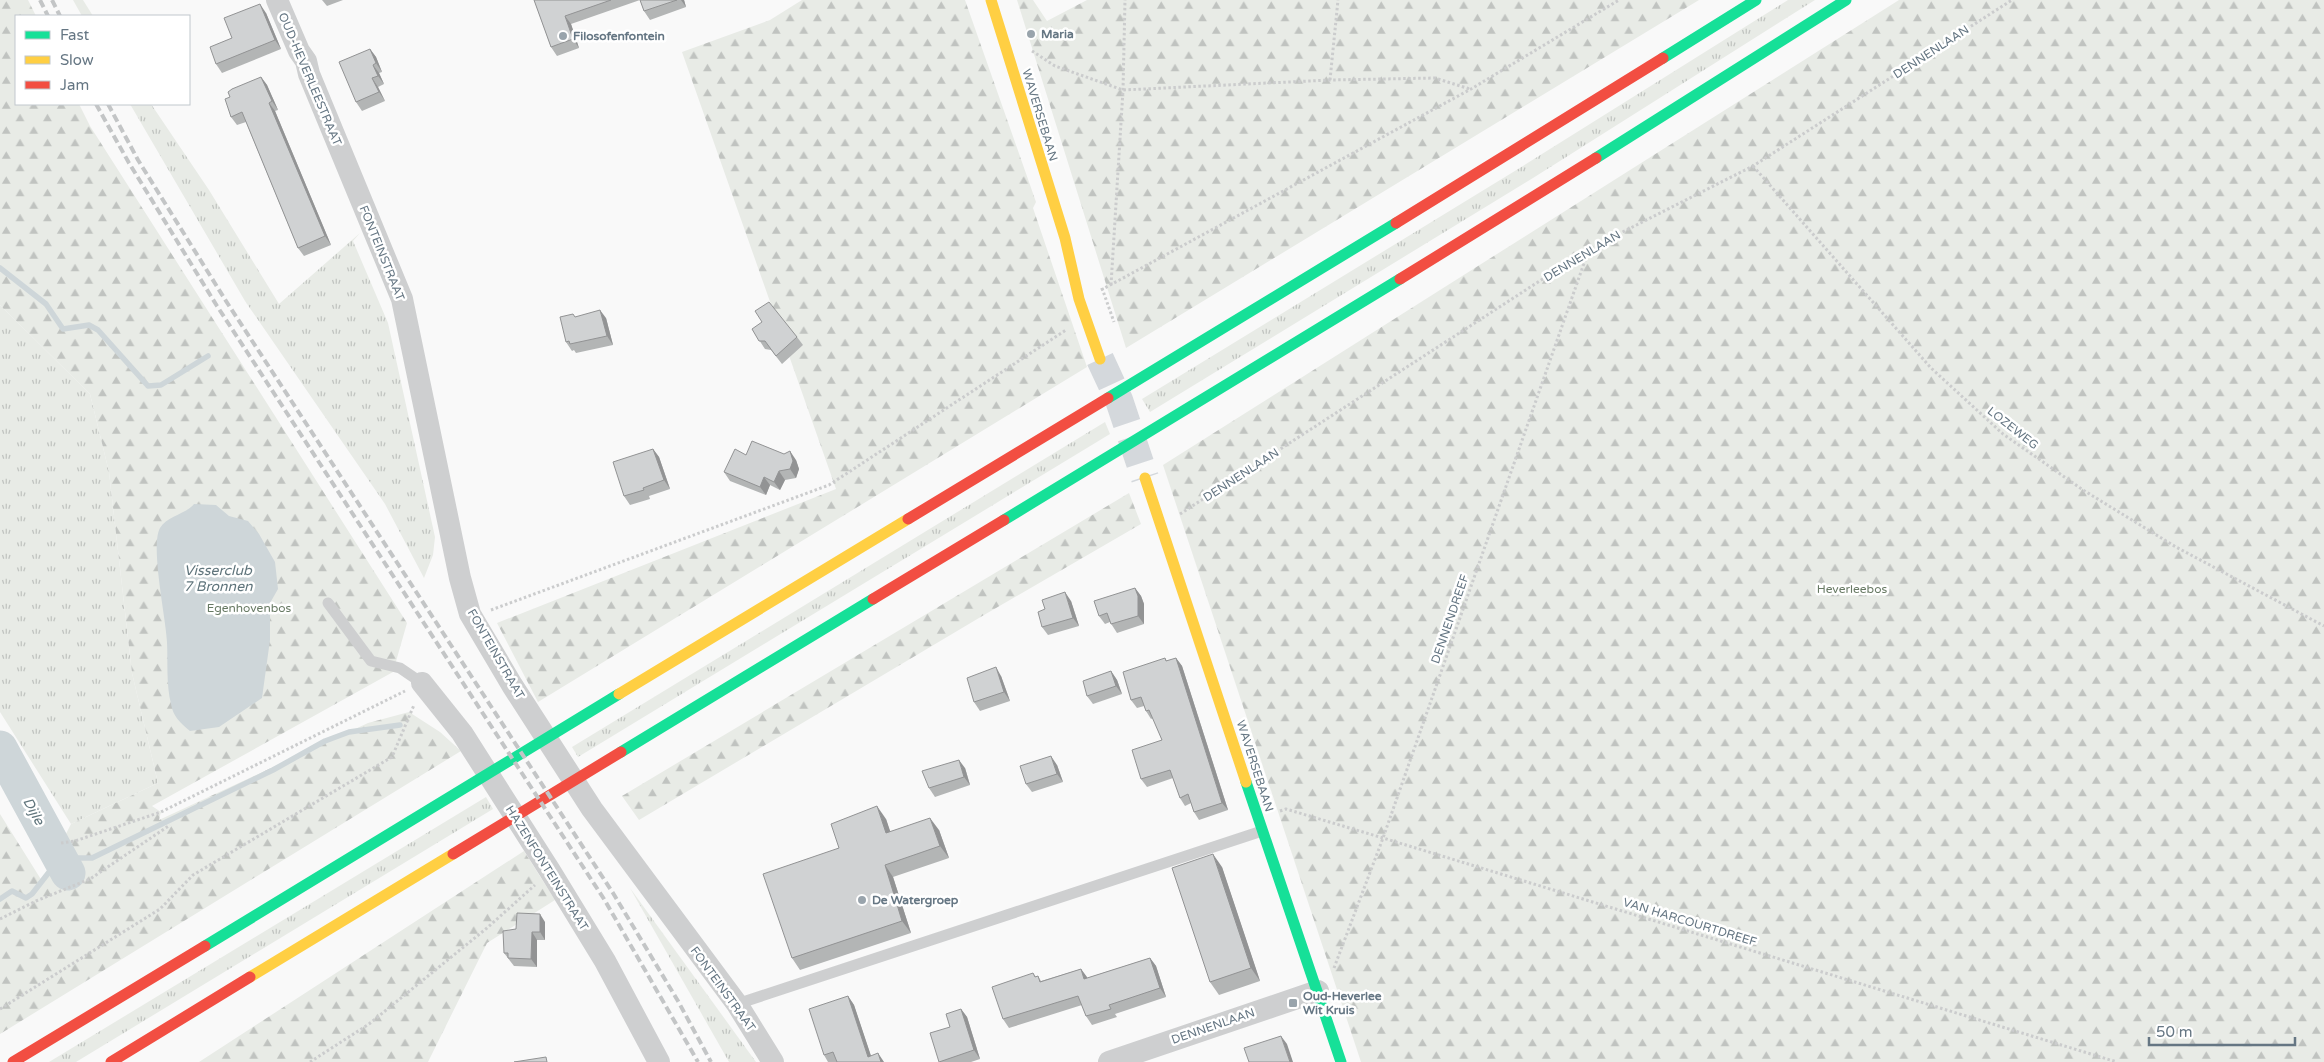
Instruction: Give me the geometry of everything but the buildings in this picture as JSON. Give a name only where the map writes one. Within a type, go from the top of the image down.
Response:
[{"type":"main road","name":"WAVERSEBAAN","points":[[991,0],[1065,238],[1079,298],[1107,355]]},
{"type":"main road","points":[[13,1062],[1069,423],[1515,151],[1756,0]]},
{"type":"main road","points":[[110,1062],[1179,415],[1543,192],[1846,0]]},
{"type":"main road","name":"WAVERSEBAAN","points":[[1065,238],[1089,285]]},
{"type":"main road","name":"WAVERSEBAAN","points":[[1144,478],[1341,1062]]},
{"type":"street","name":"OUD-HEVERLEESTRAAT","points":[[277,0],[299,51],[306,61],[308,74],[344,157]]},
{"type":"street","name":"FONTEINSTRAAT","points":[[344,157],[402,299],[460,578],[470,614],[512,685],[602,825],[737,1004],[773,1062]]},
{"type":"street","name":"HAZENFONTEINSTRAAT","points":[[422,683],[462,733],[550,871],[605,960],[659,1062]]},
{"type":"street","name":"DENNENLAAN","points":[[1109,1062],[1318,991]]},
{"type":"lane","points":[[328,603],[371,661],[400,668],[422,683]]},
{"type":"lane","points":[[737,1004],[1262,831]]},
{"type":"path","points":[[1112,286],[1123,90],[1125,0]]},
{"type":"path","points":[[1330,80],[1338,0]]},
{"type":"path","points":[[1112,314],[1103,289],[1112,286],[1471,89],[1619,0]]},
{"type":"path","name":"DENNENLAAN","points":[[1161,527],[1589,249],[1752,166],[2012,0]]},
{"type":"path","points":[[1005,49],[1024,46],[1055,66],[1123,90],[1330,80],[1435,78],[1471,89]]},
{"type":"path","name":"LOZEWEG","points":[[1752,166],[1931,368],[2002,434],[2083,490],[2176,547],[2324,626]]},
{"type":"path","name":"DENNENDREEF","points":[[1318,991],[1336,964],[1383,838],[1589,249]]},
{"type":"path","points":[[470,614],[495,609],[829,486],[1069,328]]},
{"type":"path","points":[[61,843],[75,841],[161,812],[422,683]]},
{"type":"path","points":[[0,1010],[160,909],[193,875],[392,757],[422,683]]},
{"type":"path","name":"VAN HARCOURTDREEF","points":[[1257,817],[1286,809],[2117,1062]]},
{"type":"path","points":[[0,919],[90,878],[170,825]]},
{"type":"path","points":[[310,1062],[369,1024],[488,928],[550,871]]},
{"type":"green space","name":"Egenhovenbos","points":[[0,0],[28,0],[36,15],[15,15],[15,105],[80,105],[90,126],[407,623],[393,672],[152,806],[161,812],[159,820],[368,723],[409,712],[440,732],[461,751],[0,1034],[0,814],[42,881],[71,824],[158,783],[132,673],[109,472],[90,394],[0,305]]},
{"type":"green space","points":[[73,0],[83,0],[92,15],[81,15]]},
{"type":"green space","points":[[802,0],[965,0],[1036,202],[1033,208],[1087,367],[538,702],[497,623],[836,489],[682,52],[770,20]]},
{"type":"green space","points":[[1017,0],[1033,0],[1047,21],[1087,0],[1699,0],[1126,348]]},
{"type":"green space","points":[[1788,0],[1815,0],[1533,178],[1150,412],[1142,399],[1523,166]]},
{"type":"green space","name":"Heverleebos","points":[[1899,0],[2324,0],[2324,1062],[1361,1062],[1163,465]]},
{"type":"green space","points":[[131,105],[152,105],[209,190],[279,304],[360,233],[353,241],[388,323],[435,537],[433,555],[424,578],[385,504],[245,301]]},
{"type":"green space","points":[[0,305],[90,394],[109,472],[132,673],[158,783],[71,824],[0,712]]},
{"type":"green space","points":[[1105,422],[1110,434],[578,757],[572,747]]},
{"type":"green space","points":[[1129,493],[1141,524],[639,820],[622,796]]},
{"type":"green space","points":[[486,797],[493,809],[76,1062],[49,1062]]},
{"type":"green space","points":[[524,851],[555,900],[487,943],[428,1062],[199,1062]]},
{"type":"green space","points":[[630,888],[756,1062],[729,1062]]},
{"type":"water","name":"Visserclub 7 Bronnen","points":[[194,504],[216,505],[229,516],[248,521],[259,534],[275,562],[278,589],[270,603],[270,640],[262,698],[219,727],[190,731],[175,716],[169,696],[167,642],[159,583],[157,537],[163,524]]},
{"type":"waterway","points":[[0,268],[46,304],[63,329],[89,325],[98,330],[148,386],[161,385],[208,356]]},
{"type":"waterway","points":[[0,899],[12,891],[26,898],[32,894],[60,858],[92,858],[273,770],[325,741],[349,732],[400,725]]},
{"type":"waterway","name":"Dijle","points":[[0,748],[68,873]]},
{"type":"tunnel","points":[[1100,359],[1119,400],[1145,478]]},
{"type":"railway","points":[[40,0],[48,15]]},
{"type":"railway","points":[[52,0],[60,15]]},
{"type":"railway","points":[[97,105],[129,163],[217,306],[604,899],[698,1062]]},
{"type":"railway","points":[[109,105],[138,160],[226,301],[613,893],[678,1001],[711,1062]]},
{"type":"traffic: fast","points":[[1663,58],[1756,0]]},
{"type":"traffic: fast","points":[[1596,158],[1846,0]]},
{"type":"traffic: fast","points":[[1108,398],[1396,223]]},
{"type":"traffic: fast","points":[[1004,520],[1400,279]]},
{"type":"traffic: fast","points":[[621,752],[873,599]]},
{"type":"traffic: fast","points":[[205,946],[619,694]]},
{"type":"traffic: fast","points":[[1246,782],[1341,1062]]},
{"type":"traffic: slow","points":[[991,0],[1065,238],[1079,299],[1100,359]]},
{"type":"traffic: slow","points":[[1145,478],[1246,782]]},
{"type":"traffic: slow","points":[[619,694],[908,519]]},
{"type":"traffic: slow","points":[[250,977],[453,854]]},
{"type":"traffic: jam","points":[[1396,223],[1663,58]]},
{"type":"traffic: jam","points":[[1400,279],[1596,158]]},
{"type":"traffic: jam","points":[[908,519],[1108,398]]},
{"type":"traffic: jam","points":[[873,599],[1004,520]]},
{"type":"traffic: jam","points":[[453,854],[621,752]]},
{"type":"traffic: jam","points":[[13,1062],[205,946]]},
{"type":"traffic: jam","points":[[111,1062],[250,977]]},
{"type":"place","name":"Maria","points":[[1031,34]]},
{"type":"place","name":"Filosofenfontein","points":[[563,36]]},
{"type":"place","name":"De Watergroep","points":[[862,900]]},
{"type":"place","name":"Oud-Heverlee Wit Kruis","points":[[1293,1003]]}]
